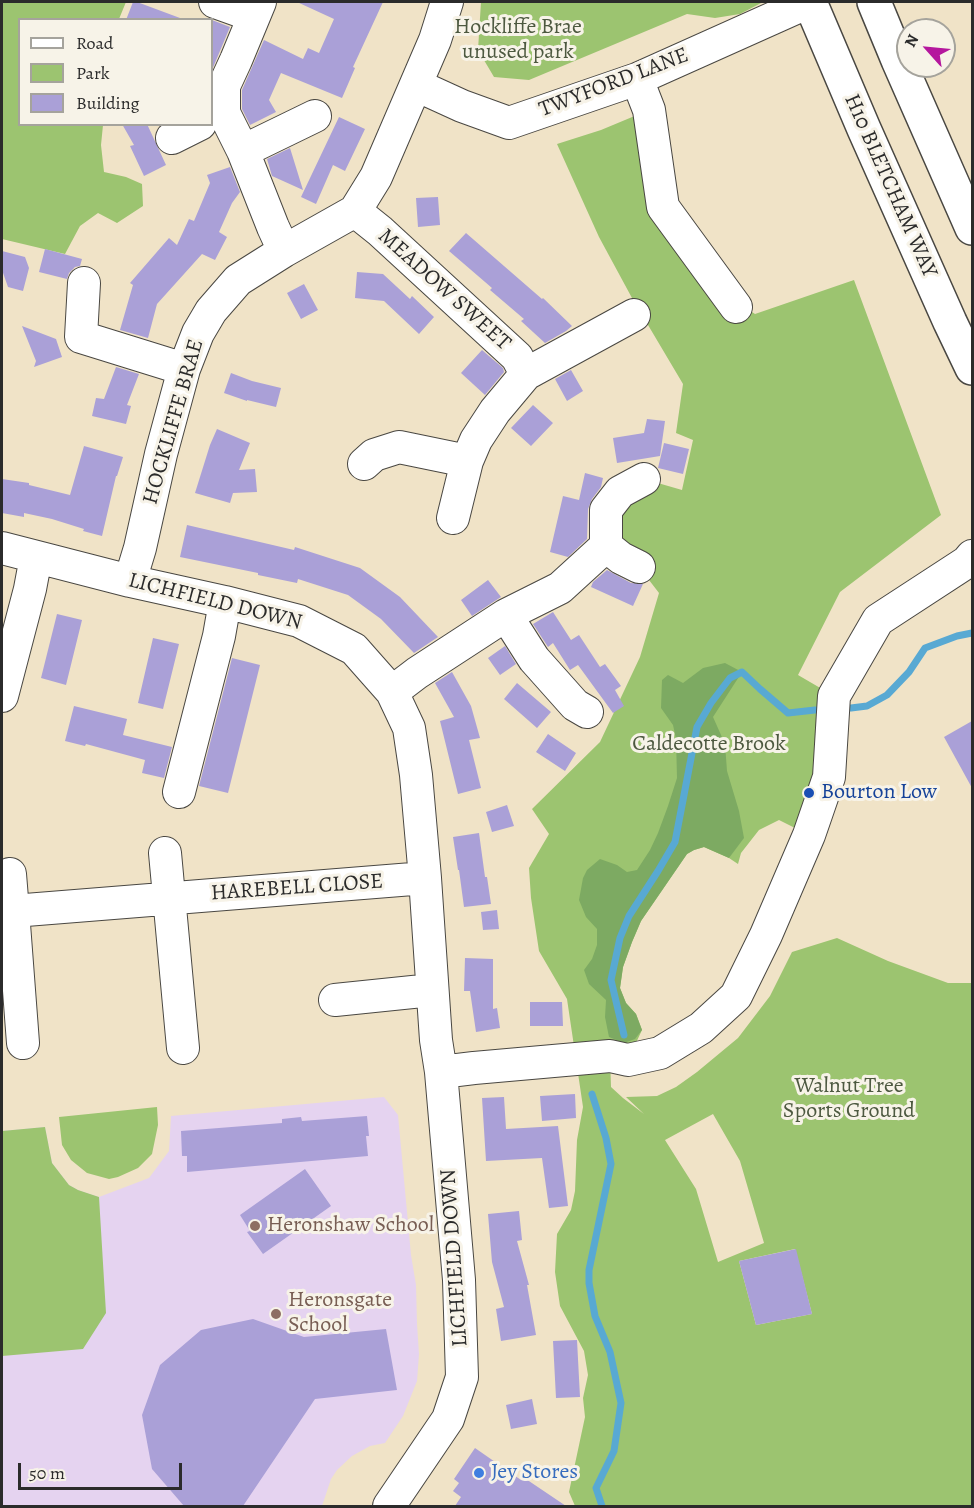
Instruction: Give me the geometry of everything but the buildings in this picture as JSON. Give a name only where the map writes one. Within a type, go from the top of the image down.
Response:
[{"type":"highway","name":"H10 BLETCHAM WAY","points":[[810,2],[972,368]]},
{"type":"highway","points":[[874,2],[972,228]]},
{"type":"street","points":[[213,116],[257,9],[215,2]]},
{"type":"street","points":[[356,211],[376,177],[435,40],[447,2]]},
{"type":"street","name":"TWYFORD LANE","points":[[416,85],[462,106],[509,123],[637,78],[810,2]]},
{"type":"street","points":[[637,78],[649,110],[663,207],[736,307]]},
{"type":"street","points":[[243,151],[315,116]]},
{"type":"street","points":[[213,120],[243,151],[284,251]]},
{"type":"street","points":[[172,138],[197,126]]},
{"type":"street","name":"HOCKLIFFE BRAE","points":[[130,581],[184,369],[198,333],[211,311],[238,280],[284,251],[356,211]]},
{"type":"street","name":"MEADOW SWEET","points":[[356,211],[517,357],[526,374]]},
{"type":"street","points":[[84,283],[81,337],[184,369]]},
{"type":"street","name":"MEADOW SWEET","points":[[453,518],[467,461],[476,440],[495,411],[526,374],[634,315]]},
{"type":"street","points":[[364,464],[374,455],[399,447],[467,461]]},
{"type":"street","points":[[392,692],[506,615],[560,588],[606,546],[606,510],[620,492],[644,479]]},
{"type":"street","points":[[606,546],[621,558],[639,567]]},
{"type":"street","name":"LICHFIELD DOWN","points":[[2,548],[299,621],[354,649],[392,692],[409,728],[416,776],[436,1040],[441,1072],[459,1280],[462,1377],[448,1419],[391,1506]]},
{"type":"street","points":[[2,696],[36,557]]},
{"type":"street","points":[[441,1072],[610,1056],[628,1060],[660,1053],[701,1028],[736,996],[766,935],[809,835],[829,777],[834,696],[878,620],[971,559]]},
{"type":"street","points":[[179,792],[219,636],[225,602]]},
{"type":"street","points":[[506,615],[534,659],[574,705],[586,712]]},
{"type":"street","points":[[165,853],[183,1048]]},
{"type":"street","points":[[10,874],[23,1044]]},
{"type":"street","name":"HAREBELL CLOSE","points":[[13,911],[425,878]]},
{"type":"street","points":[[335,1000],[432,990]]},
{"type":"shaded area","name":"Heronsgate School","points":[[384,1097],[398,1115],[411,1255],[416,1285],[419,1354],[417,1381],[403,1416],[385,1443],[370,1446],[352,1456],[337,1470],[331,1479],[322,1506],[2,1506],[2,1131],[45,1127],[52,1163],[69,1185],[99,1197],[149,1178],[169,1151],[171,1116]]},
{"type":"green space","points":[[2,2],[126,2],[119,18],[18,18],[18,126],[103,126],[101,145],[104,172],[126,177],[142,184],[143,206],[117,223],[98,213],[80,226],[65,254],[2,239]]},
{"type":"green space","name":"Hockliffe Brae unused park","points":[[481,2],[763,2],[740,14],[715,18],[687,14],[529,80],[494,77],[478,50]]},
{"type":"green space","points":[[649,110],[663,207],[740,304],[755,314],[854,280],[941,515],[840,592],[798,675],[834,696],[809,835],[779,820],[759,830],[741,853],[738,864],[704,847],[694,850],[687,854],[641,921],[623,967],[620,988],[626,1003],[636,1014],[642,1030],[628,1060],[610,1057],[611,1087],[644,1114],[626,1097],[657,1096],[676,1087],[697,1072],[738,1038],[770,996],[792,952],[837,938],[888,961],[948,983],[972,983],[972,1506],[575,1506],[569,1492],[585,1417],[583,1398],[588,1375],[584,1351],[560,1306],[555,1272],[557,1234],[571,1210],[575,1191],[577,1140],[583,1107],[567,999],[539,951],[529,868],[549,834],[532,809],[600,742],[640,657],[659,593],[639,567],[621,558],[606,510],[644,479],[682,490],[693,440],[676,433],[683,384],[599,237],[557,144],[601,130]],"holes":[[[713,1114],[740,1161],[764,1243],[718,1262],[696,1189],[665,1140]],[[795,1249],[812,1314],[756,1325],[739,1261]]]},
{"type":"green space","name":"Caldecotte Brook","points":[[725,663],[742,672],[713,717],[725,744],[727,771],[744,838],[729,858],[704,847],[687,854],[641,921],[623,967],[620,988],[626,1003],[636,1014],[642,1030],[635,1039],[624,1043],[609,1037],[605,1017],[606,1000],[589,984],[584,970],[592,959],[597,945],[597,929],[586,917],[579,900],[583,878],[587,870],[600,859],[617,865],[627,872],[637,870],[658,833],[677,778],[676,739],[673,725],[661,708],[662,680],[668,675],[683,683],[703,668]]},
{"type":"green space","points":[[157,1107],[158,1125],[152,1154],[138,1168],[118,1177],[109,1179],[87,1173],[71,1160],[62,1145],[59,1117]]},
{"type":"green space","points":[[45,1127],[52,1163],[69,1185],[99,1197],[106,1313],[83,1349],[2,1356],[2,1131]]},
{"type":"waterway","points":[[851,708],[867,706],[887,695],[909,672],[925,648],[972,633]]},
{"type":"waterway","points":[[624,1035],[611,980],[620,938],[629,916],[675,842],[697,727],[711,703],[730,678],[742,672],[788,713],[815,710]]},
{"type":"waterway","points":[[592,1094],[606,1138],[611,1164],[589,1270],[589,1283],[595,1316],[610,1352],[621,1403],[614,1451],[596,1488],[602,1506]]},
{"type":"place","name":"Bourton Low","points":[[809,793]]},
{"type":"place","name":"Heronshaw School","points":[[255,1226]]},
{"type":"place","name":"Heronsgate School","points":[[276,1314]]},
{"type":"place","name":"Jey Stores","points":[[479,1473]]},
{"type":"park label","name":"Walnut Tree Sports Ground","points":[[849,1100]]}]
